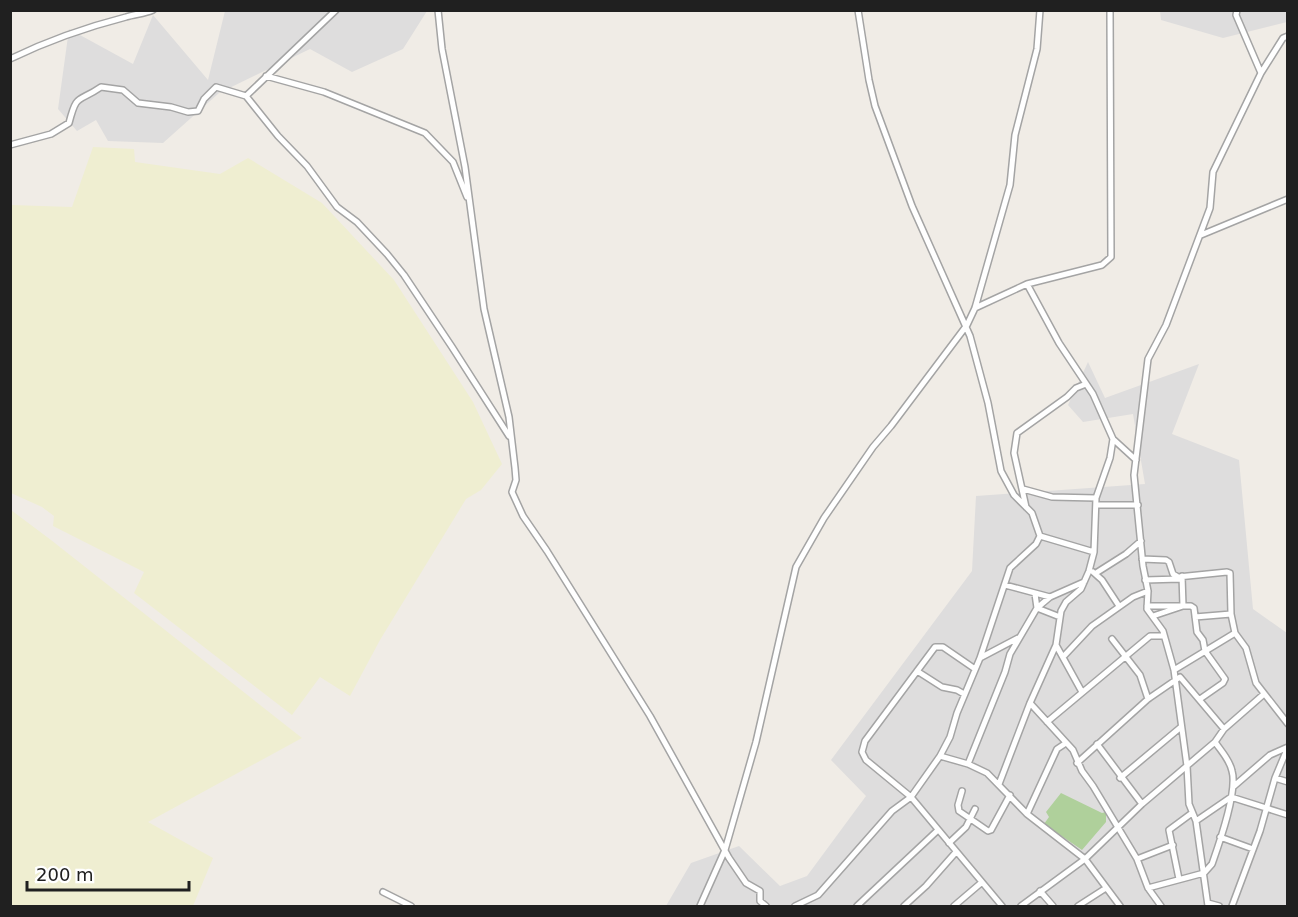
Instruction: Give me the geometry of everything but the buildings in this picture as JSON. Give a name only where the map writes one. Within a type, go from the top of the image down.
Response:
[{"type":"street","points":[[10,59],[38,46],[153,10]]},
{"type":"street","points":[[246,96],[336,10]]},
{"type":"street","points":[[438,10],[442,49],[465,167],[484,309],[509,417],[515,474],[512,492],[523,516],[650,716],[724,850],[746,883],[760,891],[759,904],[766,906]]},
{"type":"street","points":[[795,906],[818,895],[892,811],[911,797],[940,756],[950,737],[964,694],[980,658],[1010,568],[1036,544],[1040,536],[1032,513],[1008,488],[1001,471],[988,403],[967,325],[912,206],[875,106],[863,49],[858,10]]},
{"type":"street","points":[[700,906],[724,850],[756,742],[796,567],[824,518],[873,447],[967,325],[975,308],[1010,185],[1015,135],[1037,49],[1041,10]]},
{"type":"street","points":[[975,308],[1028,284],[1102,265],[1111,257],[1110,10]]},
{"type":"street","points":[[1237,10],[1236,15],[1261,73]]},
{"type":"street","points":[[1219,906],[1208,904],[1196,821],[1189,804],[1187,766],[1174,670],[1164,636],[1147,606],[1148,591],[1142,559],[1134,475],[1148,359],[1166,325],[1201,235],[1210,208],[1213,172],[1261,73],[1283,38],[1287,36]]},
{"type":"street","points":[[266,76],[324,92],[425,133],[453,162],[470,206]]},
{"type":"street","points":[[10,145],[51,134],[69,123],[74,103],[82,96],[90,95],[101,87],[123,90],[138,103],[171,107],[188,112],[198,111],[204,99],[216,87],[246,96],[278,136],[307,166],[337,207],[357,222],[404,275],[510,438]]},
{"type":"street","points":[[1201,235],[1287,199]]},
{"type":"street","points":[[1028,284],[1059,343],[1094,394],[1113,439],[1136,460]]},
{"type":"street","points":[[1026,509],[1014,453],[1017,433],[1076,388],[1086,384]]},
{"type":"street","points":[[999,784],[1030,703],[1056,645],[1060,611],[1066,602],[1081,589],[1089,569],[1094,552],[1096,498],[1110,458],[1113,439]]},
{"type":"street","points":[[1023,489],[1052,497],[1096,498]]},
{"type":"street","points":[[1096,505],[1138,506]]},
{"type":"street","points":[[1040,536],[1094,552]]},
{"type":"street","points":[[1096,573],[1126,554],[1141,541]]},
{"type":"street","points":[[1142,559],[1166,560],[1174,575],[1182,578]]},
{"type":"street","points":[[1089,569],[1096,573],[1119,606]]},
{"type":"street","points":[[1145,580],[1228,572],[1231,577],[1235,633],[1246,648],[1254,679],[1287,724]]},
{"type":"street","points":[[1182,578],[1184,606]]},
{"type":"street","points":[[968,764],[1010,654],[1037,608],[1050,597],[1084,582]]},
{"type":"street","points":[[1005,585],[1050,597]]},
{"type":"street","points":[[1063,657],[1092,626],[1133,597],[1148,591]]},
{"type":"street","points":[[1035,594],[1037,608]]},
{"type":"street","points":[[1147,606],[1194,608],[1197,632],[1203,640],[1205,651],[1225,679],[1223,683],[1200,699]]},
{"type":"street","points":[[1153,616],[1184,606]]},
{"type":"street","points":[[1037,608],[1060,617]]},
{"type":"street","points":[[1195,616],[1232,614]]},
{"type":"street","points":[[1174,670],[1235,633]]},
{"type":"street","points":[[1047,722],[1150,636],[1164,636]]},
{"type":"street","points":[[980,658],[1018,638]]},
{"type":"street","points":[[1112,639],[1140,675],[1148,699]]},
{"type":"street","points":[[1056,645],[1082,692]]},
{"type":"street","points":[[975,669],[939,646],[935,647],[862,748],[866,760],[911,797],[1002,906]]},
{"type":"street","points":[[917,671],[942,687],[955,689],[964,694]]},
{"type":"street","points":[[1077,763],[1148,699],[1179,677],[1224,729]]},
{"type":"street","points":[[1021,906],[1085,859],[1142,804],[1215,742],[1224,729],[1264,694]]},
{"type":"street","points":[[1030,703],[1073,750],[1077,763],[1137,859],[1148,888],[1161,906]]},
{"type":"street","points":[[1120,778],[1181,727]]},
{"type":"street","points":[[1148,888],[1204,873],[1212,864],[1233,787],[1232,770],[1215,742]]},
{"type":"street","points":[[1027,814],[1056,749],[1066,743]]},
{"type":"street","points":[[1096,744],[1142,804]]},
{"type":"street","points":[[1233,787],[1270,755],[1287,747]]},
{"type":"street","points":[[1232,906],[1287,747]]},
{"type":"street","points":[[940,756],[968,764],[987,773],[1027,814],[1085,859],[1120,906]]},
{"type":"street","points":[[1275,778],[1287,782]]},
{"type":"street","points":[[962,791],[958,810],[986,831],[990,831],[1010,795]]},
{"type":"street","points":[[1231,797],[1287,815]]},
{"type":"street","points":[[1196,821],[1231,797]]},
{"type":"street","points":[[949,843],[970,820],[975,809]]},
{"type":"street","points":[[1179,879],[1169,830],[1170,827],[1192,813]]},
{"type":"street","points":[[857,906],[938,830]]},
{"type":"street","points":[[1220,837],[1253,849]]},
{"type":"street","points":[[1137,859],[1173,845]]},
{"type":"street","points":[[904,906],[926,886],[956,852]]},
{"type":"street","points":[[954,906],[981,883]]},
{"type":"street","points":[[1078,906],[1107,888]]},
{"type":"street","points":[[1040,891],[1053,906]]},
{"type":"street","points":[[383,892],[411,906]]},
{"type":"street","points":[[1153,906],[1155,898]]},
{"type":"shaded area","points":[[225,11],[427,11],[403,49],[352,72],[310,49],[219,93],[163,143],[108,141],[96,120],[77,131],[58,109],[69,29],[133,64],[153,15],[208,80]]},
{"type":"shaded area","points":[[1160,11],[1287,11],[1287,22],[1223,38],[1161,20]]},
{"type":"shaded area","points":[[1088,362],[1105,398],[1199,364],[1172,434],[1239,460],[1253,609],[1287,633],[1287,906],[666,906],[691,863],[739,846],[780,886],[807,876],[866,796],[831,760],[972,571],[976,496],[1145,484],[1133,414],[1083,422],[1068,405]]},
{"type":"green space","points":[[93,147],[134,149],[135,162],[220,174],[248,158],[322,203],[394,280],[473,402],[502,464],[481,490],[466,499],[380,640],[350,696],[320,677],[292,715],[134,593],[144,572],[53,526],[54,516],[42,507],[11,493],[11,205],[72,207]]},
{"type":"green space","points":[[11,510],[302,738],[148,822],[213,858],[193,906],[11,906]]},
{"type":"green space","points":[[1061,793],[1102,813],[1106,812],[1106,822],[1082,850],[1044,824],[1049,817],[1046,812]]}]
